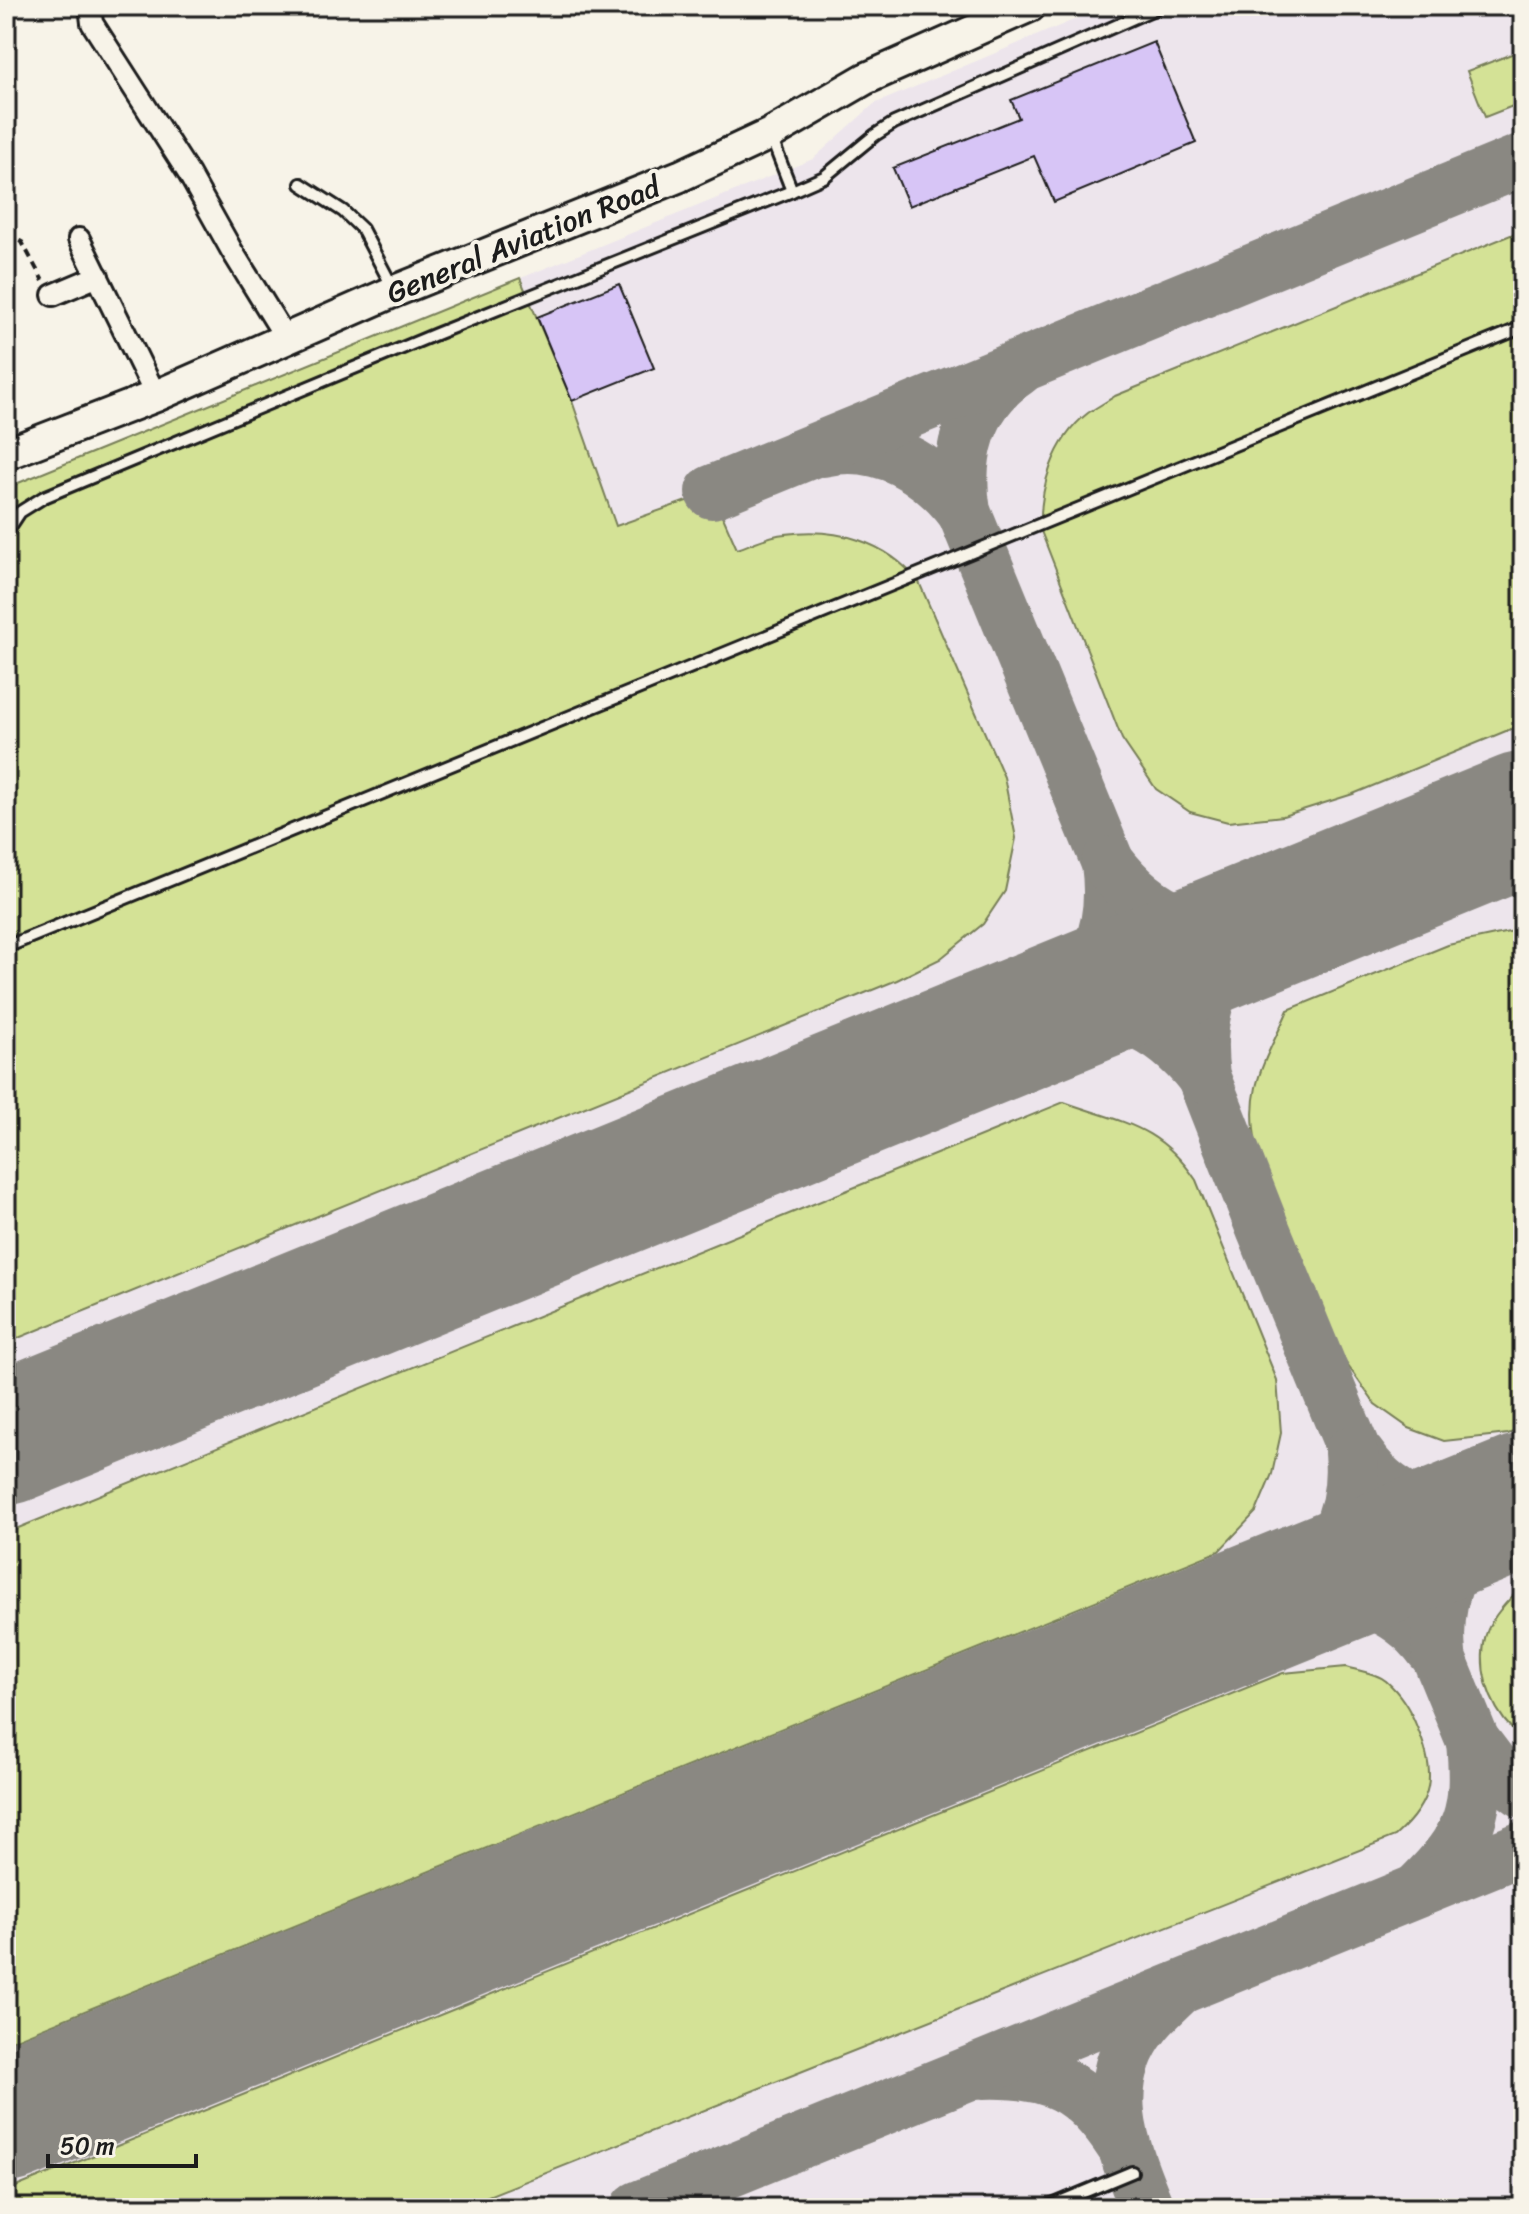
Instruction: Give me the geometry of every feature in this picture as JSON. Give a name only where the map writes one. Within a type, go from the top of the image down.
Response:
[{"type":"main road","name":"General Aviation Road","points":[[8,457],[287,340],[395,291],[680,176],[770,134],[865,79],[1030,6]]},
{"type":"street","points":[[90,6],[92,23],[189,174],[287,340]]},
{"type":"street","points":[[79,239],[156,396]]},
{"type":"street","points":[[53,295],[98,276]]},
{"type":"lane","points":[[6,533],[20,512],[44,497],[824,177],[894,123],[1161,6]]},
{"type":"lane","points":[[770,134],[792,191]]},
{"type":"lane","points":[[301,184],[343,211],[362,229],[395,291]]},
{"type":"lane","points":[[6,947],[1523,327]]},
{"type":"lane","points":[[1045,2208],[1132,2172]]},
{"type":"path","points":[[6,245],[18,240],[22,242],[49,293],[53,295]]},
{"type":"shaded area","points":[[1107,6],[1523,6],[1523,2208],[6,2208],[6,488],[813,159],[874,104]]},
{"type":"green space","points":[[1522,50],[1523,102],[1485,117],[1467,71]]},
{"type":"green space","points":[[1523,230],[1523,724],[1353,794],[1283,816],[1228,822],[1190,812],[1156,789],[1122,739],[1041,531],[1046,482],[1057,451],[1076,424],[1115,396]]},
{"type":"green space","points":[[520,278],[572,401],[616,526],[712,492],[737,549],[779,535],[804,532],[841,535],[876,547],[891,556],[919,582],[1004,777],[1016,838],[1005,891],[983,924],[940,959],[897,980],[6,1343],[6,488]]},
{"type":"green space","points":[[1523,929],[1523,1428],[1508,1434],[1444,1441],[1409,1428],[1375,1404],[1341,1356],[1257,1148],[1253,1109],[1255,1092],[1288,1010],[1448,945]]},
{"type":"green space","points":[[1064,1102],[1138,1128],[1168,1147],[1182,1161],[1196,1180],[1277,1380],[1281,1433],[1272,1474],[1256,1512],[1219,1551],[6,2043],[6,1533]]},
{"type":"green space","points":[[1523,1585],[1523,1739],[1504,1720],[1491,1696],[1483,1657],[1489,1626]]},
{"type":"green space","points":[[1346,1667],[1378,1676],[1391,1686],[1408,1708],[1423,1744],[1429,1773],[1428,1786],[1418,1811],[1395,1836],[458,2208],[6,2208],[6,2191],[1283,1673]]},
{"type":"building","points":[[1154,42],[1196,143],[1054,202],[1034,156],[909,206],[893,168],[1019,118],[1011,100]]},
{"type":"building","points":[[619,284],[654,368],[572,401],[537,317]]},
{"type":"taxiway","points":[[712,492],[1523,160]]},
{"type":"taxiway","points":[[1017,370],[987,398],[969,433],[962,472],[964,512],[1108,863],[1110,887],[1106,931],[1099,950],[1076,985],[1041,1016]]},
{"type":"taxiway","points":[[823,450],[844,447],[884,452],[920,470],[951,496],[964,512]]},
{"type":"taxiway","points":[[1399,870],[1523,843]]},
{"type":"taxiway","points":[[1108,863],[1141,898],[1178,919],[1220,927],[1269,923]]},
{"type":"taxiway","points":[[1269,923],[1234,954],[1212,989],[1202,1029],[1203,1076],[1473,1741],[1495,1770],[1523,1791]]},
{"type":"taxiway","points":[[1041,1016],[1090,1012],[1132,1020],[1169,1041],[1203,1076]]},
{"type":"taxiway","points":[[1281,1599],[1313,1569],[1337,1536],[1349,1497],[1351,1453]]},
{"type":"taxiway","points":[[1360,1458],[1390,1489],[1426,1506],[1466,1511],[1509,1507]]},
{"type":"taxiway","points":[[1439,1653],[1440,1609],[1452,1570],[1475,1536],[1509,1507]]},
{"type":"taxiway","points":[[1281,1599],[1324,1594],[1365,1600],[1402,1619],[1433,1650]]},
{"type":"taxiway","points":[[1421,1887],[1451,1853],[1468,1822],[1475,1787],[1473,1741]]},
{"type":"taxiway","points":[[638,2208],[1523,1848]]},
{"type":"taxiway","points":[[1147,2208],[1122,2138],[1117,2092],[1121,2069],[1130,2047],[1148,2020],[1175,1992]]},
{"type":"taxiway","points":[[983,2072],[1028,2074],[1064,2086],[1094,2108],[1122,2144]]},
{"type":"runway","points":[[6,1438],[1523,819]]},
{"type":"runway","points":[[6,2116],[1523,1501]]}]
